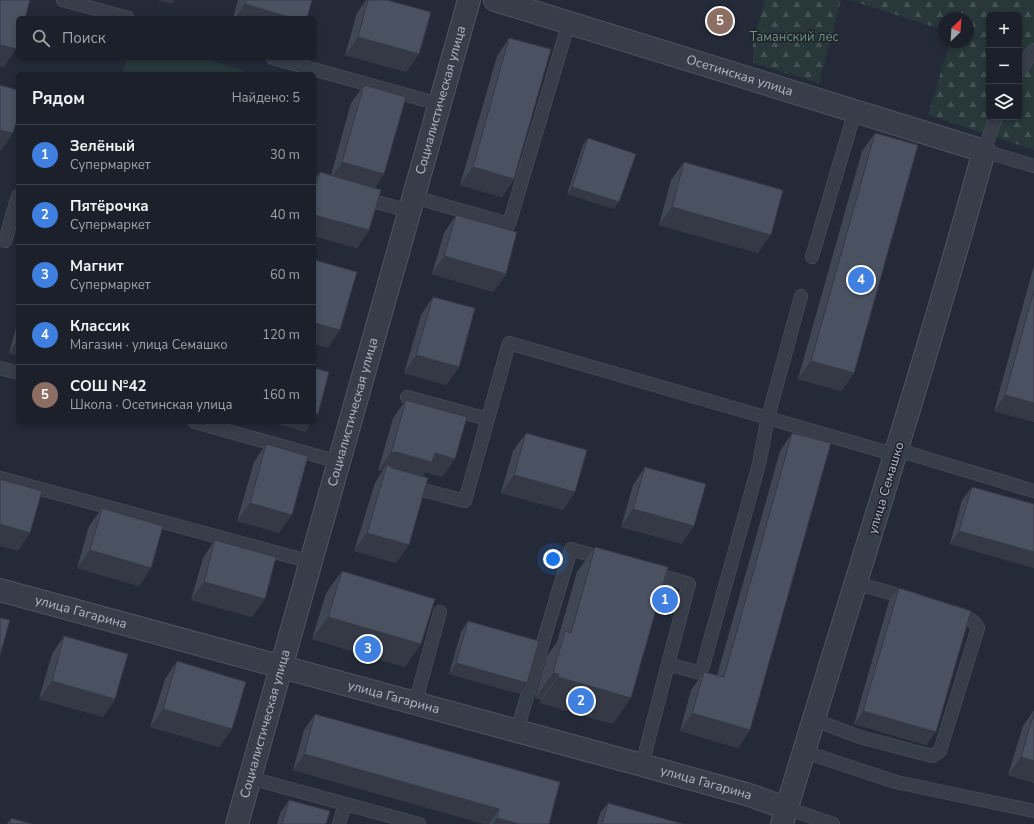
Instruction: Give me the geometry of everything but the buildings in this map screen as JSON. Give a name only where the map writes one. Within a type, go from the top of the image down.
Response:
[{"type":"street","name":"Социалистическая улица","points":[[237,824],[469,0]]},
{"type":"street","name":"Осетинская улица","points":[[495,0],[984,151]]},
{"type":"street","name":"улица Семашко","points":[[784,816],[802,751],[897,453],[984,151]]},
{"type":"street","name":"улица Гагарина","points":[[0,590],[282,668],[517,730],[746,794],[784,816]]},
{"type":"lane","points":[[63,0],[121,16]]},
{"type":"lane","points":[[349,194],[412,204],[509,224],[570,22]]},
{"type":"lane","points":[[1022,67],[1034,50]]},
{"type":"lane","points":[[280,60],[439,104]]},
{"type":"lane","points":[[812,257],[855,111]]},
{"type":"lane","points":[[995,120],[984,151],[1034,166]]},
{"type":"lane","points":[[5,241],[16,203]]},
{"type":"lane","points":[[668,664],[702,673],[759,464],[768,417],[801,296]]},
{"type":"lane","points":[[396,482],[465,501],[509,343],[1034,491]]},
{"type":"lane","points":[[0,368],[16,372]]},
{"type":"lane","points":[[407,398],[488,419]]},
{"type":"lane","points":[[202,424],[340,462]]},
{"type":"lane","points":[[0,478],[312,562]]},
{"type":"lane","points":[[517,730],[571,549],[616,562]]},
{"type":"lane","points":[[638,569],[689,584],[642,765]]},
{"type":"lane","points":[[856,583],[920,602]]},
{"type":"lane","points":[[812,719],[860,737],[932,756],[940,750],[978,628],[976,624],[963,615],[942,609]]},
{"type":"lane","points":[[416,704],[440,612]]},
{"type":"lane","points":[[802,751],[896,782],[1034,811]]},
{"type":"lane","points":[[250,778],[419,824]]},
{"type":"lane","points":[[339,824],[345,804]]},
{"type":"lane","points":[[784,816],[833,824]]},
{"type":"green space","name":"Таманский лес","points":[[765,0],[841,0],[819,83],[753,63],[753,41]]},
{"type":"green space","name":"Таманский лес","points":[[850,0],[1034,0],[1034,150],[928,115],[948,48],[974,48],[974,12],[938,12],[938,28]]},
{"type":"green space","points":[[126,60],[208,60],[244,70],[244,72],[123,72]]},
{"type":"place","name":"СОШ №42","points":[[720,21]]},
{"type":"place","name":"Классик","points":[[861,280]]},
{"type":"place","name":"Зелёный","points":[[665,600]]},
{"type":"place","name":"Магнит","points":[[368,649]]},
{"type":"place","name":"Пятёрочка","points":[[581,701]]}]
